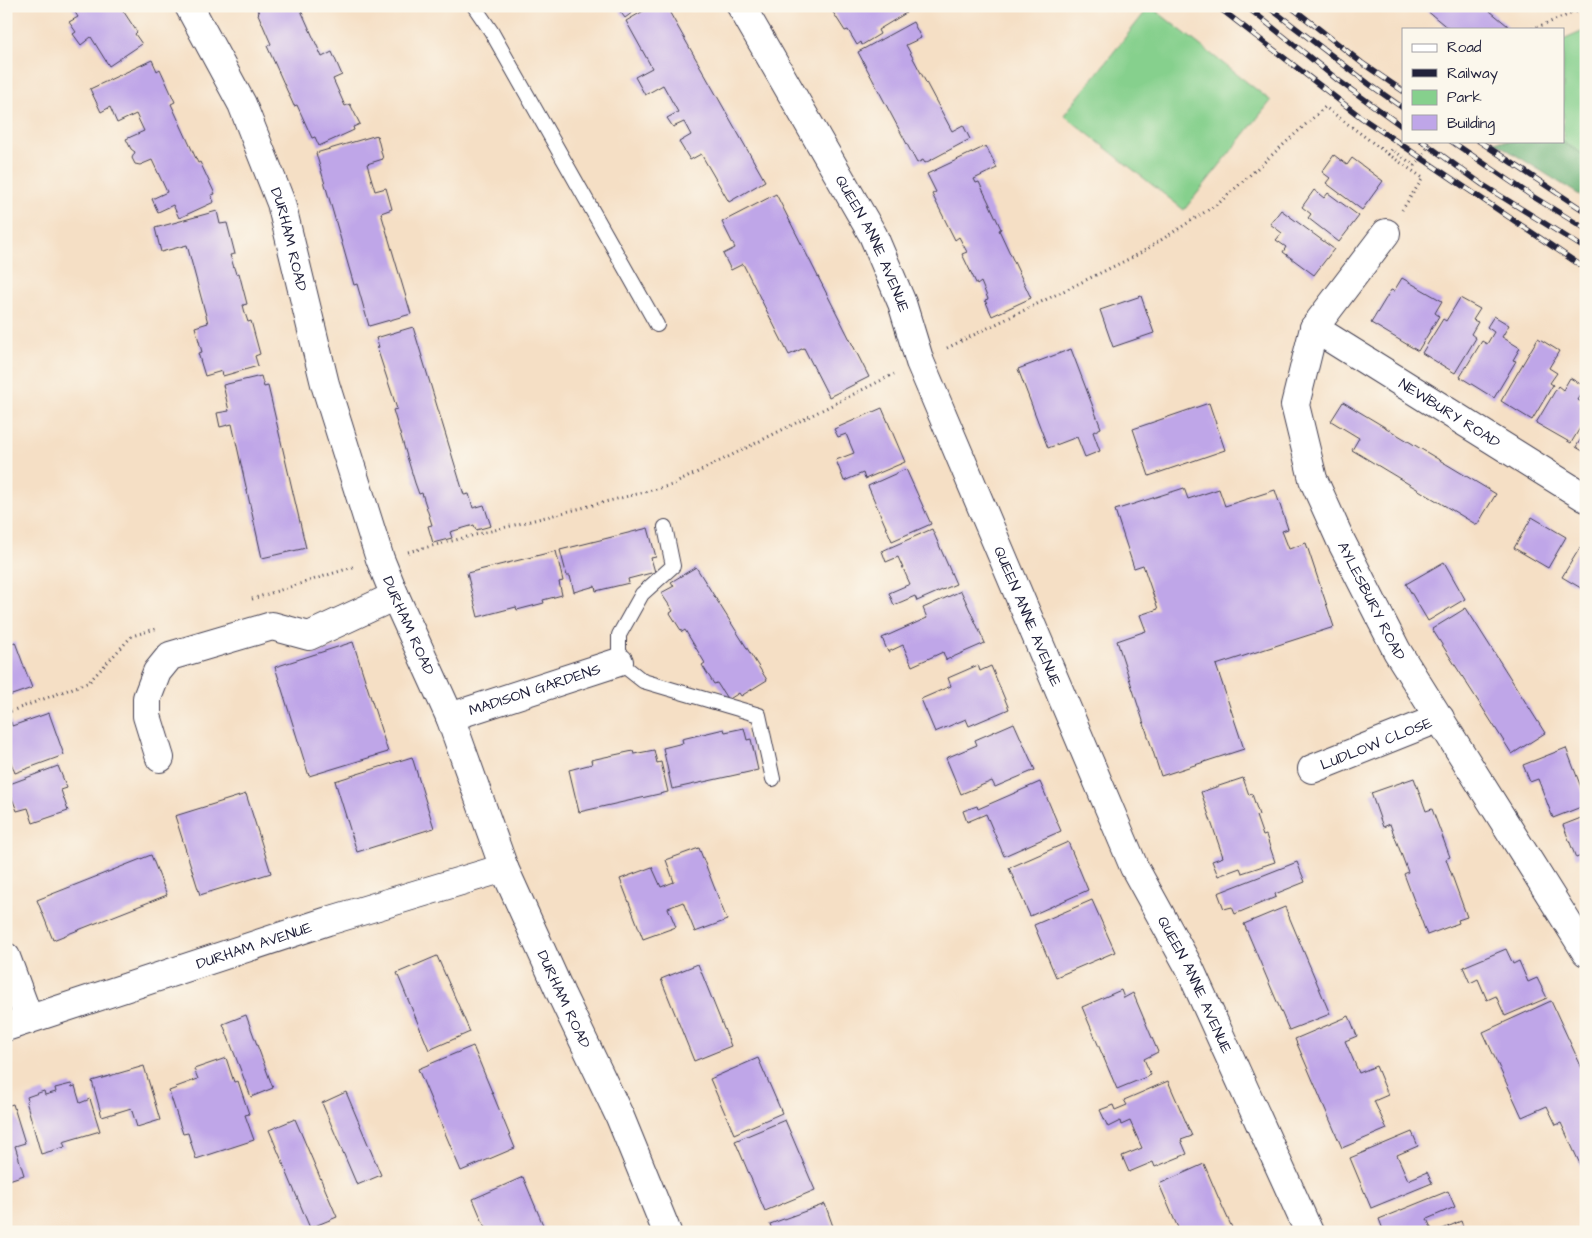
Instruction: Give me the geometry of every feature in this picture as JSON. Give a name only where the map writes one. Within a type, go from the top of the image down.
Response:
[{"type":"street","name":"DURHAM ROAD","points":[[189,6],[242,104],[281,203],[325,384],[380,559],[394,596],[450,717],[504,868],[561,994],[620,1117],[667,1232]]},
{"type":"street","name":"QUEEN ANNE AVENUE","points":[[741,6],[873,235],[902,302],[920,362],[1134,867],[1189,967],[1310,1232]]},
{"type":"street","name":"AYLESBURY ROAD","points":[[1386,233],[1314,328],[1295,405],[1313,479],[1397,651],[1586,952]]},
{"type":"street","name":"NEWBURY ROAD","points":[[1314,328],[1586,498]]},
{"type":"street","points":[[160,758],[147,716],[147,698],[157,672],[170,656],[272,626],[309,636],[394,596]]},
{"type":"street","name":"MADISON GARDENS","points":[[450,717],[619,662]]},
{"type":"street","name":"LUDLOW CLOSE","points":[[1312,768],[1440,718]]},
{"type":"street","name":"DURHAM AVENUE","points":[[18,1023],[328,921],[504,868]]},
{"type":"street","points":[[6,957],[18,1023]]},
{"type":"lane","points":[[474,6],[491,31],[657,326]]},
{"type":"lane","points":[[665,527],[673,566],[642,594],[637,602],[619,634],[619,662],[643,681],[759,715],[773,779]]},
{"type":"path","points":[[1563,6],[1573,13]]},
{"type":"path","points":[[1535,28],[1586,8]]},
{"type":"path","points":[[247,600],[380,559],[672,485],[896,372],[1139,254],[1219,203],[1325,107],[1423,178],[1386,233]]},
{"type":"path","points":[[1388,154],[1392,149],[1415,166],[1431,142]]},
{"type":"path","points":[[6,713],[89,682],[132,636],[161,627]]},
{"type":"green space","points":[[1150,6],[1271,101],[1184,210],[1064,115]]},
{"type":"green space","points":[[1586,30],[1586,156],[1563,142],[1564,40]]},
{"type":"green space","points":[[1495,142],[1563,142],[1586,156],[1586,199]]},
{"type":"building","points":[[71,6],[120,6],[137,32],[135,34],[142,44],[109,66],[91,37],[81,45],[73,34],[76,32],[69,22],[78,17]]},
{"type":"building","points":[[256,6],[299,6],[322,57],[332,52],[342,75],[333,79],[345,106],[350,104],[360,124],[353,127],[354,130],[319,146],[315,137],[312,138],[297,105],[294,106],[267,46],[271,44]]},
{"type":"building","points":[[616,6],[641,6],[625,18]]},
{"type":"building","points":[[652,6],[666,6],[765,181],[729,202],[701,154],[690,160],[679,142],[691,135],[684,122],[673,127],[667,118],[678,112],[663,85],[645,95],[635,77],[652,68],[626,21]]},
{"type":"building","points":[[829,6],[902,6],[906,13],[878,30],[880,34],[862,45],[861,42],[857,45],[848,30],[845,31]]},
{"type":"building","points":[[1429,6],[1484,6],[1508,26],[1503,28],[1448,28],[1426,10]]},
{"type":"building","points":[[913,22],[921,38],[906,45],[952,131],[963,125],[970,139],[925,163],[923,160],[917,163],[858,52]]},
{"type":"building","points":[[152,60],[157,71],[160,69],[175,102],[171,104],[198,163],[200,162],[215,194],[211,195],[214,202],[179,218],[173,205],[158,212],[152,199],[167,192],[152,160],[140,165],[135,164],[132,158],[135,152],[131,149],[126,139],[144,131],[136,114],[117,123],[110,107],[101,112],[90,89]]},
{"type":"building","points":[[377,135],[383,159],[367,164],[375,191],[386,188],[392,209],[381,213],[411,314],[369,326],[357,284],[354,285],[316,153]]},
{"type":"building","points":[[986,146],[997,168],[974,179],[976,183],[979,182],[1031,298],[992,316],[985,300],[988,299],[981,282],[977,285],[962,254],[967,252],[959,237],[955,240],[932,194],[936,192],[927,174]]},
{"type":"building","points":[[1334,155],[1347,165],[1352,158],[1383,181],[1362,210],[1326,183],[1330,178],[1322,172]]},
{"type":"building","points":[[1314,190],[1324,198],[1328,193],[1359,216],[1339,242],[1308,218],[1311,214],[1302,207]]},
{"type":"building","points":[[776,194],[869,377],[829,397],[804,348],[789,355],[743,264],[731,270],[723,254],[735,248],[722,222]]},
{"type":"building","points":[[1281,210],[1334,249],[1314,275],[1283,252],[1286,247],[1276,240],[1282,233],[1270,224]]},
{"type":"building","points":[[217,211],[220,224],[227,223],[235,254],[230,255],[236,274],[239,273],[247,304],[243,305],[245,313],[248,322],[251,321],[260,354],[255,356],[258,366],[223,376],[222,371],[205,376],[198,353],[202,352],[195,327],[208,323],[187,245],[161,252],[155,228]]},
{"type":"building","points":[[1402,278],[1442,301],[1435,313],[1439,316],[1418,351],[1371,323],[1391,290],[1394,291]]},
{"type":"building","points":[[1141,296],[1154,333],[1113,347],[1100,310]]},
{"type":"building","points":[[1460,298],[1480,309],[1473,320],[1478,322],[1471,334],[1476,338],[1455,373],[1422,353],[1443,319],[1446,321]]},
{"type":"building","points":[[1494,316],[1509,325],[1502,337],[1520,348],[1513,360],[1516,361],[1494,398],[1460,377],[1482,341],[1487,344],[1494,332],[1487,327]]},
{"type":"building","points":[[413,327],[464,495],[469,494],[473,508],[484,505],[491,526],[476,530],[474,525],[450,532],[452,538],[433,543],[428,526],[432,525],[422,493],[419,494],[415,483],[393,410],[397,409],[377,348],[379,347],[376,338]]},
{"type":"building","points":[[1538,338],[1559,351],[1549,368],[1557,373],[1550,383],[1553,385],[1532,420],[1501,401]]},
{"type":"building","points":[[1071,349],[1101,428],[1093,432],[1100,451],[1085,457],[1077,437],[1048,448],[1018,369]]},
{"type":"building","points":[[261,376],[264,387],[268,386],[306,548],[262,558],[232,424],[220,427],[217,413],[229,411],[223,385]]},
{"type":"building","points":[[1570,378],[1586,387],[1578,400],[1586,405],[1586,418],[1571,443],[1536,423],[1558,386],[1563,390]]},
{"type":"building","points":[[1343,402],[1496,494],[1477,525],[1352,450],[1359,438],[1331,421]]},
{"type":"building","points":[[1209,403],[1225,450],[1149,476],[1133,429]]},
{"type":"building","points":[[882,408],[905,462],[865,479],[863,473],[844,481],[836,460],[854,453],[846,434],[838,437],[834,429]]},
{"type":"building","points":[[1586,430],[1586,453],[1576,447]]},
{"type":"building","points":[[906,469],[931,524],[892,541],[868,486]]},
{"type":"building","points":[[1184,488],[1188,499],[1219,489],[1225,506],[1275,490],[1288,529],[1282,531],[1289,549],[1306,543],[1334,627],[1216,665],[1244,749],[1161,776],[1117,641],[1146,631],[1140,615],[1158,609],[1143,565],[1134,568],[1115,510]]},
{"type":"building","points":[[1532,517],[1566,537],[1548,568],[1514,548]]},
{"type":"building","points":[[648,528],[656,557],[651,558],[655,572],[628,579],[629,583],[596,591],[595,586],[574,592],[570,576],[567,576],[560,550]]},
{"type":"building","points":[[932,529],[956,584],[917,601],[915,596],[894,605],[889,593],[910,584],[898,557],[886,562],[882,551]]},
{"type":"building","points":[[1581,546],[1586,549],[1586,591],[1562,577]]},
{"type":"building","points":[[556,551],[563,581],[559,582],[562,595],[543,600],[544,603],[517,610],[516,607],[478,617],[467,573]]},
{"type":"building","points":[[1444,562],[1465,599],[1428,621],[1406,584]]},
{"type":"building","points":[[696,567],[767,680],[741,696],[739,693],[728,700],[717,683],[714,684],[702,665],[705,663],[685,630],[682,632],[670,613],[673,611],[661,593],[674,586],[671,582]]},
{"type":"building","points":[[961,591],[985,643],[946,660],[943,652],[912,666],[903,645],[888,652],[882,638],[927,618],[923,608]]},
{"type":"building","points":[[1466,608],[1545,733],[1512,754],[1432,629]]},
{"type":"building","points":[[15,642],[32,688],[6,697],[6,645]]},
{"type":"building","points":[[353,642],[388,752],[309,776],[275,667]]},
{"type":"building","points":[[978,665],[980,671],[991,666],[1009,709],[969,726],[966,719],[935,732],[921,699],[951,686],[948,678]]},
{"type":"building","points":[[49,713],[64,755],[15,773],[6,750],[6,723],[11,722],[12,726]]},
{"type":"building","points":[[1014,723],[1035,770],[995,787],[992,781],[961,794],[946,758],[977,745],[975,740]]},
{"type":"building","points":[[744,728],[747,740],[751,739],[758,770],[672,789],[663,748],[683,743],[682,739],[724,729],[725,732]]},
{"type":"building","points":[[1566,748],[1586,800],[1586,805],[1553,818],[1538,779],[1530,782],[1523,765]]},
{"type":"building","points":[[654,750],[657,763],[661,762],[668,792],[579,812],[569,770],[592,764],[591,760],[633,751],[634,754]]},
{"type":"building","points":[[412,757],[434,828],[357,852],[335,781]]},
{"type":"building","points":[[58,766],[67,788],[61,790],[68,811],[33,823],[28,808],[17,811],[7,785]]},
{"type":"building","points":[[1243,778],[1249,795],[1252,794],[1259,815],[1256,816],[1263,836],[1266,835],[1275,862],[1242,873],[1240,868],[1218,876],[1212,861],[1223,857],[1201,792]]},
{"type":"building","points":[[1414,778],[1426,811],[1432,809],[1450,857],[1446,859],[1467,917],[1458,920],[1459,923],[1427,935],[1404,874],[1408,872],[1390,824],[1383,827],[1371,793]]},
{"type":"building","points":[[1040,782],[1061,831],[1004,856],[986,814],[967,822],[963,811],[977,806],[978,809]]},
{"type":"building","points":[[246,794],[271,873],[200,895],[175,816]]},
{"type":"building","points":[[1586,816],[1586,854],[1576,858],[1563,825]]},
{"type":"building","points":[[1068,842],[1088,890],[1030,916],[1009,868]]},
{"type":"building","points":[[699,848],[727,920],[695,932],[683,902],[668,908],[676,927],[643,939],[620,879],[652,867],[661,887],[674,882],[666,860]]},
{"type":"building","points":[[151,855],[167,895],[53,940],[37,900]]},
{"type":"building","points":[[1297,862],[1305,882],[1275,894],[1276,897],[1235,914],[1232,907],[1224,909],[1218,893]]},
{"type":"building","points":[[1092,900],[1115,952],[1056,977],[1034,925]]},
{"type":"building","points":[[1285,907],[1330,1014],[1289,1030],[1244,924]]},
{"type":"building","points":[[1506,949],[1513,964],[1519,961],[1528,982],[1537,978],[1547,998],[1505,1016],[1496,996],[1487,1000],[1478,979],[1470,983],[1463,967]]},
{"type":"building","points":[[437,956],[470,1032],[429,1050],[397,973]]},
{"type":"building","points":[[698,964],[731,1046],[694,1061],[661,979]]},
{"type":"building","points":[[1121,990],[1124,998],[1133,993],[1158,1052],[1144,1059],[1151,1075],[1117,1089],[1082,1007]]},
{"type":"building","points":[[1551,1001],[1586,1077],[1586,1088],[1583,1089],[1586,1095],[1586,1177],[1561,1123],[1556,1125],[1547,1106],[1522,1117],[1483,1032]]},
{"type":"building","points":[[246,1015],[273,1088],[251,1097],[223,1024]]},
{"type":"building","points":[[1349,1016],[1357,1036],[1345,1041],[1359,1073],[1376,1066],[1388,1095],[1374,1101],[1387,1129],[1342,1148],[1295,1039]]},
{"type":"building","points":[[473,1046],[515,1148],[461,1171],[418,1069]]},
{"type":"building","points":[[226,1058],[234,1082],[238,1081],[249,1114],[245,1115],[254,1140],[196,1159],[188,1133],[183,1134],[169,1091],[198,1079],[194,1069]]},
{"type":"building","points":[[758,1058],[782,1113],[734,1134],[710,1079]]},
{"type":"building","points":[[144,1066],[160,1120],[137,1127],[131,1108],[102,1117],[92,1081]]},
{"type":"building","points":[[1168,1081],[1192,1136],[1181,1140],[1187,1154],[1155,1167],[1153,1162],[1129,1172],[1122,1156],[1142,1148],[1130,1121],[1121,1125],[1120,1121],[1108,1127],[1100,1110],[1113,1105],[1115,1110],[1127,1105],[1124,1100]]},
{"type":"building","points":[[71,1084],[72,1087],[75,1086],[80,1103],[90,1099],[100,1131],[63,1142],[65,1147],[41,1154],[26,1101],[28,1100],[27,1097],[44,1091],[45,1095],[56,1092],[55,1088]]},
{"type":"building","points":[[346,1092],[381,1175],[357,1185],[322,1103]]},
{"type":"building","points":[[13,1104],[25,1143],[15,1146],[24,1175],[6,1181],[6,1106]]},
{"type":"building","points":[[295,1119],[337,1217],[310,1228],[269,1130]]},
{"type":"building","points":[[785,1120],[815,1190],[765,1211],[735,1141]]},
{"type":"building","points":[[1412,1132],[1418,1146],[1397,1155],[1408,1180],[1427,1172],[1432,1183],[1371,1208],[1350,1158]]},
{"type":"building","points":[[1204,1164],[1234,1232],[1180,1232],[1174,1219],[1159,1184]]},
{"type":"building","points":[[523,1177],[546,1232],[487,1232],[473,1199]]},
{"type":"building","points":[[1448,1191],[1455,1207],[1427,1219],[1433,1232],[1384,1232],[1379,1219]]},
{"type":"building","points":[[825,1204],[835,1232],[773,1232],[770,1224]]},
{"type":"building","points":[[1461,1221],[1465,1232],[1436,1232]]},
{"type":"railway","points":[[1217,6],[1362,118],[1586,269]]},
{"type":"railway","points":[[1246,6],[1339,81],[1402,126]]},
{"type":"railway","points":[[1267,6],[1402,107]]},
{"type":"railway","points":[[1290,6],[1362,63],[1402,90]]},
{"type":"railway","points":[[1423,142],[1483,185],[1586,249]]},
{"type":"railway","points":[[1452,142],[1532,196],[1586,229]]},
{"type":"railway","points":[[1481,142],[1586,212]]}]
